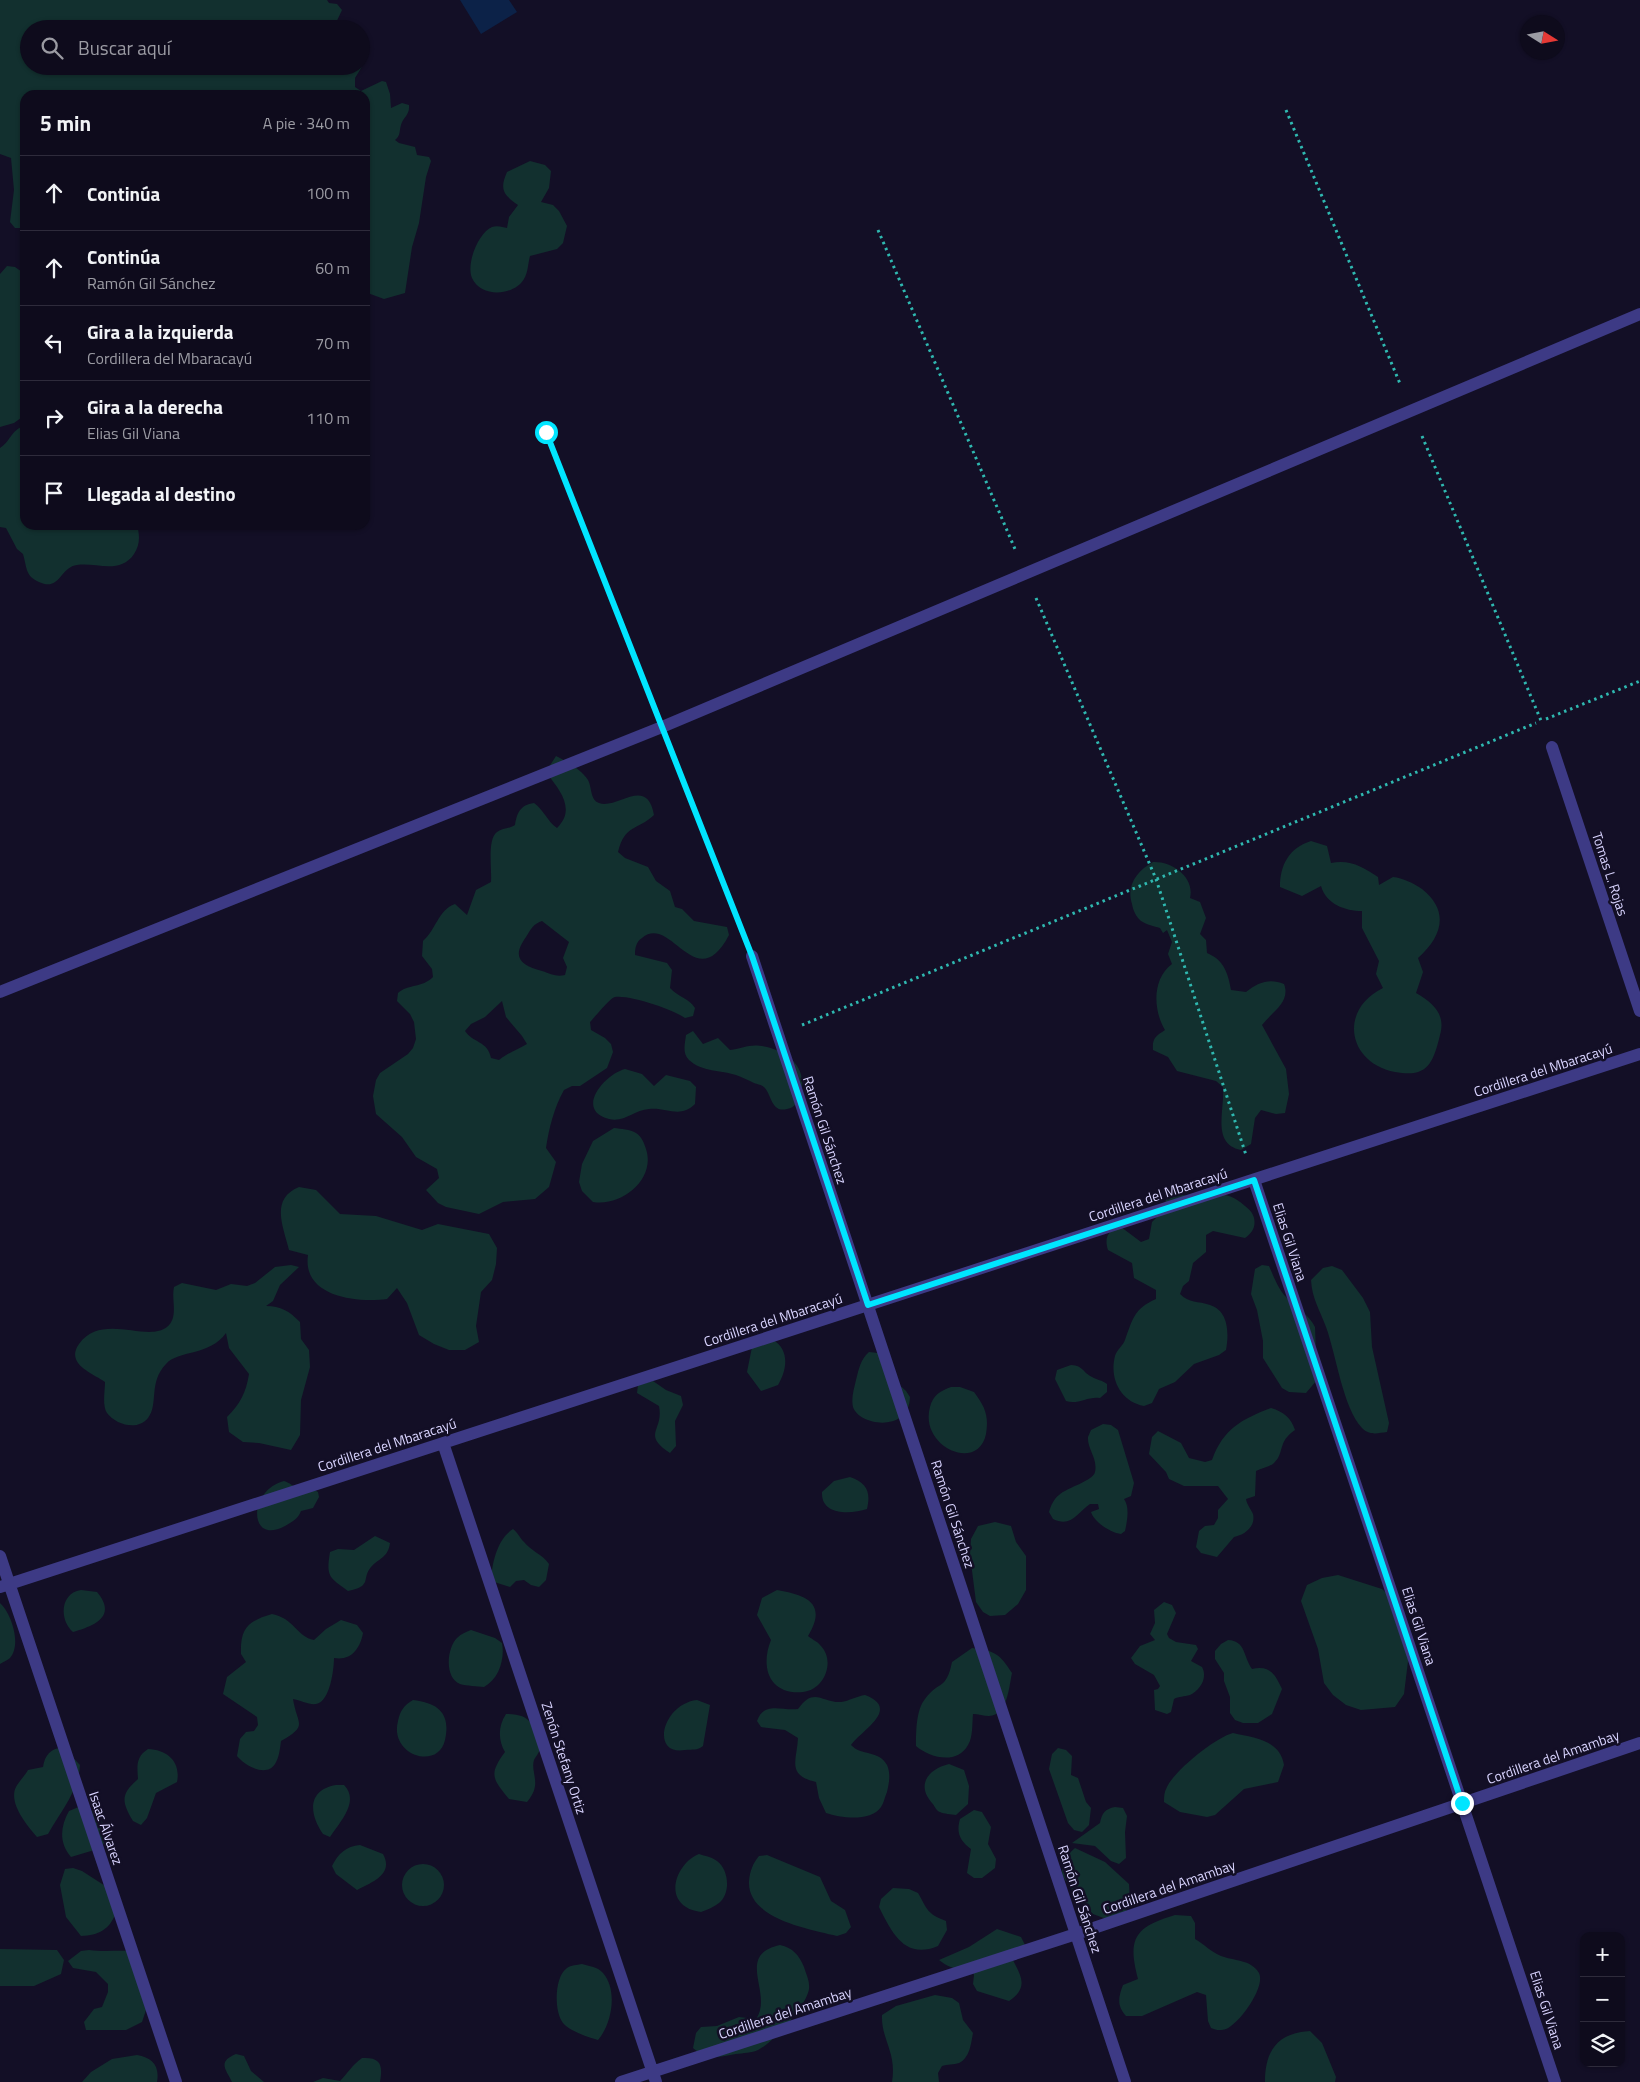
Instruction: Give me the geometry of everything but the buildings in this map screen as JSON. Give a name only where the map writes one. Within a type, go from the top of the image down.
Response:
[{"type":"street","points":[[0,992],[662,727],[1640,314]]},
{"type":"street","name":"Tomas L. Rojas","points":[[1552,747],[1640,1010]]},
{"type":"street","name":"Ramón Gil Sánchez","points":[[752,956],[1125,2082]]},
{"type":"street","name":"Cordillera del Mbaracayú","points":[[4,1585],[1640,1054]]},
{"type":"street","name":"Elias Gil Viana","points":[[1254,1180],[1555,2082]]},
{"type":"street","name":"Zenón Stefany Ortiz","points":[[443,1443],[654,2077]]},
{"type":"street","name":"Isaac Álvarez","points":[[0,1556],[4,1585],[176,2082]]},
{"type":"street","name":"Cordillera del Amambay","points":[[621,2082],[654,2077],[1640,1743]]},
{"type":"path","points":[[878,230],[1156,880],[1254,1180]]},
{"type":"path","points":[[546,432],[752,956]]},
{"type":"path","points":[[778,1035],[1640,681]]},
{"type":"green space","points":[[0,0],[327,0],[329,3],[337,4],[342,10],[337,20],[20,20],[20,75],[357,75],[355,87],[360,90],[20,90],[20,228],[15,228],[10,222],[14,190],[11,158],[0,154]]},
{"type":"green space","points":[[382,81],[386,82],[390,94],[391,108],[402,103],[409,105],[399,135],[395,140],[399,143],[415,147],[417,155],[429,157],[431,161],[426,177],[419,223],[412,247],[405,293],[384,299],[370,294],[370,90],[363,90]]},
{"type":"green space","points":[[530,161],[545,165],[551,171],[549,188],[541,202],[553,205],[559,211],[567,226],[563,243],[557,249],[530,256],[526,274],[519,285],[506,291],[490,292],[476,284],[472,278],[471,265],[474,249],[487,230],[496,226],[507,228],[509,217],[518,205],[506,195],[503,183],[507,172]]},
{"type":"green space","points":[[7,266],[15,267],[20,270],[20,419],[14,423],[0,427],[0,274]]},
{"type":"green space","points":[[20,428],[20,530],[138,530],[139,537],[136,551],[128,560],[115,566],[77,565],[71,567],[56,582],[51,584],[39,582],[31,577],[23,554],[17,549],[6,528],[0,527],[0,448]]},
{"type":"green space","points":[[556,756],[574,766],[588,780],[594,799],[599,803],[606,804],[638,795],[645,797],[650,803],[654,815],[628,832],[618,852],[625,858],[648,867],[656,881],[670,891],[675,907],[682,909],[694,921],[727,927],[729,935],[717,952],[706,959],[695,957],[663,936],[653,933],[638,941],[635,955],[667,963],[672,970],[670,988],[693,1005],[695,1008],[693,1016],[685,1018],[661,1007],[631,998],[615,997],[610,1001],[590,1022],[591,1030],[611,1044],[613,1052],[607,1068],[580,1086],[572,1086],[564,1090],[560,1097],[552,1118],[546,1148],[556,1162],[549,1187],[535,1199],[503,1202],[479,1214],[446,1207],[438,1203],[426,1190],[439,1178],[437,1169],[416,1157],[402,1137],[376,1114],[373,1096],[376,1080],[380,1073],[408,1054],[413,1048],[416,1039],[414,1022],[410,1014],[397,1001],[398,993],[406,988],[424,983],[433,977],[432,969],[422,956],[423,941],[449,907],[455,904],[467,915],[476,890],[491,882],[491,847],[494,836],[497,832],[515,825],[520,810],[529,804],[534,803],[557,828],[563,821],[566,807],[561,794],[548,775],[549,767]],"holes":[[[542,921],[569,942],[563,958],[567,967],[565,975],[559,976],[535,969],[520,960],[519,950],[522,944],[532,927]],[[502,1001],[506,1017],[527,1044],[499,1060],[491,1058],[487,1048],[465,1031],[471,1024],[485,1017]]]},
{"type":"green space","points":[[1311,841],[1327,846],[1331,863],[1344,862],[1362,867],[1378,877],[1379,885],[1393,877],[1408,881],[1422,889],[1437,906],[1440,924],[1433,941],[1418,958],[1423,972],[1416,993],[1437,1010],[1440,1015],[1441,1028],[1435,1054],[1427,1067],[1421,1071],[1415,1073],[1395,1072],[1379,1067],[1367,1058],[1359,1047],[1355,1035],[1355,1022],[1359,1009],[1369,998],[1383,988],[1376,974],[1379,961],[1362,928],[1362,911],[1349,910],[1332,902],[1327,898],[1321,886],[1302,896],[1280,887],[1280,879],[1287,858],[1297,848]]},
{"type":"green space","points":[[1153,862],[1168,864],[1186,877],[1191,890],[1190,898],[1200,902],[1206,918],[1200,934],[1206,940],[1207,953],[1218,959],[1221,963],[1231,990],[1246,992],[1260,983],[1269,981],[1284,984],[1285,996],[1283,1001],[1262,1025],[1286,1069],[1289,1094],[1285,1113],[1276,1114],[1261,1110],[1255,1118],[1251,1144],[1241,1150],[1232,1147],[1226,1141],[1223,1133],[1223,1087],[1216,1081],[1177,1071],[1168,1057],[1153,1050],[1155,1038],[1165,1030],[1158,1013],[1156,995],[1165,970],[1172,964],[1168,954],[1172,942],[1167,930],[1163,933],[1160,928],[1146,924],[1138,918],[1132,906],[1130,891],[1134,879]]},
{"type":"green space","points":[[693,1031],[703,1044],[718,1038],[730,1050],[761,1046],[783,1053],[795,1063],[801,1076],[801,1093],[796,1104],[782,1110],[775,1106],[764,1087],[730,1073],[706,1069],[694,1064],[685,1054],[684,1048],[686,1035]]},
{"type":"green space","points":[[625,1069],[642,1074],[654,1086],[666,1075],[690,1081],[696,1087],[695,1104],[679,1112],[649,1109],[614,1120],[599,1114],[594,1108],[593,1101],[596,1092],[609,1078]]},
{"type":"green space","points":[[614,1128],[636,1133],[644,1142],[648,1160],[646,1171],[634,1189],[625,1195],[615,1200],[593,1202],[582,1191],[579,1182],[582,1164],[593,1141]]},
{"type":"green space","points":[[299,1187],[316,1190],[340,1214],[376,1216],[422,1230],[438,1224],[489,1234],[497,1248],[496,1264],[492,1280],[481,1292],[476,1326],[479,1342],[465,1350],[449,1350],[419,1335],[407,1303],[397,1288],[387,1299],[361,1300],[334,1294],[322,1288],[314,1280],[308,1269],[308,1255],[289,1250],[284,1232],[281,1214],[284,1199],[290,1192]]},
{"type":"green space","points":[[1174,1192],[1187,1196],[1230,1196],[1251,1211],[1254,1227],[1245,1238],[1213,1231],[1206,1235],[1206,1252],[1193,1263],[1189,1281],[1183,1286],[1180,1294],[1190,1300],[1210,1305],[1221,1312],[1227,1330],[1226,1350],[1219,1355],[1194,1364],[1175,1382],[1159,1389],[1152,1403],[1144,1406],[1129,1400],[1123,1394],[1115,1381],[1114,1365],[1115,1356],[1124,1342],[1135,1315],[1143,1307],[1156,1299],[1156,1290],[1134,1278],[1132,1263],[1108,1250],[1107,1238],[1110,1232],[1121,1227],[1141,1242],[1149,1239],[1152,1222],[1163,1211],[1167,1196]]},
{"type":"green space","points":[[291,1265],[299,1267],[280,1285],[273,1301],[266,1306],[284,1310],[300,1322],[301,1339],[309,1350],[310,1367],[301,1400],[300,1435],[291,1450],[259,1443],[243,1442],[229,1432],[227,1417],[242,1398],[249,1374],[229,1348],[226,1333],[212,1346],[178,1356],[166,1364],[157,1378],[153,1406],[148,1418],[144,1422],[127,1425],[116,1421],[107,1413],[104,1402],[105,1382],[82,1367],[75,1357],[79,1344],[89,1335],[100,1330],[112,1329],[158,1331],[171,1323],[174,1313],[174,1287],[182,1283],[216,1290],[231,1284],[247,1286],[255,1283],[275,1267]]},
{"type":"green space","points":[[1262,1265],[1269,1266],[1276,1283],[1284,1294],[1306,1315],[1315,1327],[1317,1380],[1306,1393],[1289,1392],[1282,1388],[1263,1358],[1263,1341],[1257,1310],[1251,1294],[1255,1269]]},
{"type":"green space","points":[[1332,1266],[1342,1270],[1363,1298],[1370,1312],[1372,1347],[1389,1423],[1387,1432],[1371,1433],[1365,1431],[1355,1419],[1345,1394],[1330,1338],[1315,1299],[1311,1280],[1323,1268]]},
{"type":"green space","points":[[773,1340],[782,1349],[785,1367],[778,1385],[761,1391],[747,1372],[752,1347]]},
{"type":"green space","points":[[869,1352],[878,1353],[894,1380],[910,1397],[908,1409],[902,1416],[893,1421],[883,1423],[864,1419],[857,1414],[853,1407],[852,1400],[859,1368]]},
{"type":"green space","points":[[1071,1365],[1081,1368],[1089,1375],[1107,1384],[1107,1392],[1100,1398],[1075,1402],[1066,1401],[1055,1379],[1057,1370]]},
{"type":"green space","points":[[653,1381],[666,1390],[681,1396],[683,1405],[675,1421],[676,1446],[670,1453],[661,1447],[655,1436],[660,1414],[659,1406],[637,1393],[638,1385]]},
{"type":"green space","points":[[951,1387],[960,1387],[974,1392],[985,1412],[987,1422],[986,1434],[981,1446],[972,1452],[962,1453],[951,1450],[933,1434],[929,1421],[930,1407],[933,1399],[940,1392]]},
{"type":"green space","points":[[1271,1408],[1280,1411],[1286,1416],[1295,1430],[1289,1434],[1283,1443],[1274,1463],[1256,1471],[1255,1496],[1246,1499],[1253,1514],[1253,1523],[1248,1530],[1234,1537],[1217,1557],[1201,1553],[1196,1547],[1199,1531],[1205,1526],[1214,1525],[1218,1518],[1218,1510],[1228,1499],[1218,1486],[1184,1486],[1169,1479],[1166,1472],[1149,1454],[1152,1437],[1158,1431],[1181,1443],[1189,1458],[1205,1462],[1212,1460],[1222,1440],[1235,1426],[1251,1416]]},
{"type":"green space","points":[[1103,1424],[1111,1425],[1118,1430],[1134,1483],[1131,1496],[1124,1499],[1127,1506],[1127,1519],[1125,1531],[1121,1534],[1108,1529],[1096,1520],[1091,1512],[1099,1509],[1098,1504],[1090,1504],[1069,1521],[1065,1522],[1053,1519],[1049,1512],[1053,1502],[1059,1495],[1090,1478],[1095,1472],[1095,1462],[1088,1437],[1091,1430]]},
{"type":"green space","points":[[850,1477],[864,1485],[868,1493],[867,1509],[845,1512],[832,1509],[826,1505],[822,1492],[834,1481]]},
{"type":"green space","points":[[284,1481],[298,1489],[316,1491],[319,1497],[313,1508],[301,1511],[288,1525],[273,1530],[264,1529],[259,1523],[257,1514],[259,1504],[272,1486]]},
{"type":"green space","points":[[995,1522],[1011,1526],[1016,1542],[1026,1556],[1026,1590],[1018,1604],[1005,1615],[990,1616],[983,1612],[976,1602],[970,1555],[971,1539],[978,1526]]},
{"type":"green space","points":[[513,1529],[527,1545],[549,1564],[546,1580],[539,1587],[531,1585],[524,1580],[516,1581],[510,1587],[491,1581],[496,1552],[503,1539]]},
{"type":"green space","points":[[375,1536],[390,1543],[389,1548],[383,1557],[368,1571],[364,1584],[361,1587],[348,1591],[330,1576],[328,1567],[330,1552],[338,1549],[354,1550]]},
{"type":"green space","points":[[1338,1575],[1382,1589],[1395,1601],[1410,1645],[1404,1694],[1395,1707],[1361,1710],[1346,1705],[1333,1695],[1324,1683],[1318,1649],[1301,1601],[1307,1585],[1322,1578]]},
{"type":"green space","points":[[81,1590],[97,1592],[103,1601],[104,1614],[95,1623],[73,1632],[65,1621],[64,1608],[69,1596]]},
{"type":"green space","points":[[777,1590],[805,1598],[815,1608],[814,1625],[808,1636],[825,1651],[827,1666],[822,1680],[811,1690],[791,1692],[782,1689],[775,1684],[767,1669],[768,1650],[771,1640],[757,1615],[762,1598]]},
{"type":"green space","points":[[1164,1602],[1172,1605],[1176,1613],[1167,1634],[1169,1638],[1176,1642],[1196,1645],[1198,1649],[1191,1661],[1202,1667],[1204,1671],[1200,1687],[1190,1695],[1174,1699],[1171,1712],[1167,1714],[1155,1710],[1154,1690],[1160,1686],[1154,1675],[1135,1664],[1131,1658],[1140,1646],[1155,1640],[1150,1634],[1155,1623],[1154,1610]]},
{"type":"green space","points":[[0,1603],[8,1614],[14,1629],[15,1645],[10,1658],[0,1664]]},
{"type":"green space","points":[[272,1614],[285,1619],[303,1635],[314,1640],[326,1629],[341,1620],[357,1625],[363,1633],[360,1644],[354,1653],[345,1658],[334,1658],[328,1691],[321,1702],[313,1704],[293,1699],[299,1724],[298,1728],[281,1741],[275,1764],[271,1768],[261,1770],[255,1769],[237,1756],[240,1739],[246,1732],[254,1731],[258,1725],[257,1717],[223,1694],[227,1677],[246,1662],[241,1654],[241,1645],[247,1627],[251,1623]]},
{"type":"green space","points":[[471,1630],[495,1638],[502,1643],[503,1656],[500,1668],[494,1679],[484,1687],[460,1684],[451,1675],[449,1669],[451,1648],[460,1635]]},
{"type":"green space","points":[[1228,1640],[1234,1641],[1241,1646],[1252,1669],[1263,1668],[1271,1672],[1282,1689],[1272,1714],[1258,1723],[1243,1723],[1235,1720],[1230,1713],[1230,1697],[1224,1681],[1224,1673],[1215,1659],[1215,1651]]},
{"type":"green space","points":[[972,1648],[996,1654],[1012,1673],[1004,1705],[1000,1711],[989,1716],[973,1714],[971,1738],[968,1745],[957,1755],[943,1758],[928,1754],[916,1746],[917,1721],[922,1704],[930,1693],[945,1681],[952,1662]]},
{"type":"green space","points":[[865,1695],[875,1701],[880,1707],[879,1713],[869,1727],[851,1745],[860,1751],[875,1755],[884,1760],[889,1772],[887,1792],[881,1807],[870,1815],[855,1818],[826,1813],[819,1798],[816,1782],[800,1775],[795,1766],[798,1738],[785,1730],[761,1727],[757,1721],[764,1711],[774,1708],[798,1709],[809,1698],[818,1697],[841,1702]]},
{"type":"green space","points":[[413,1700],[422,1701],[436,1707],[444,1716],[446,1723],[445,1740],[441,1749],[433,1755],[425,1757],[407,1750],[401,1743],[397,1733],[401,1711]]},
{"type":"green space","points":[[697,1700],[710,1705],[703,1746],[695,1750],[674,1750],[667,1745],[664,1738],[669,1719],[675,1710]]},
{"type":"green space","points":[[506,1714],[521,1716],[530,1722],[541,1746],[533,1765],[534,1790],[527,1802],[509,1799],[495,1777],[496,1766],[505,1752],[501,1743],[500,1733],[501,1723]]},
{"type":"green space","points":[[1233,1733],[1258,1739],[1272,1745],[1277,1750],[1282,1757],[1284,1765],[1278,1782],[1244,1789],[1215,1815],[1207,1817],[1180,1812],[1164,1802],[1164,1794],[1171,1780],[1186,1764],[1216,1741]]},
{"type":"green space","points":[[63,1747],[80,1765],[79,1775],[68,1801],[48,1834],[37,1837],[16,1807],[14,1793],[28,1770],[43,1767],[49,1753]]},
{"type":"green space","points":[[1058,1748],[1066,1750],[1072,1756],[1071,1775],[1078,1778],[1086,1802],[1091,1808],[1089,1825],[1082,1832],[1074,1830],[1068,1823],[1049,1769],[1052,1754]]},
{"type":"green space","points":[[148,1749],[162,1752],[172,1758],[178,1775],[177,1782],[156,1793],[147,1818],[141,1825],[133,1821],[126,1808],[125,1798],[128,1789],[138,1779],[139,1758]]},
{"type":"green space","points":[[949,1764],[964,1770],[969,1786],[968,1804],[956,1815],[937,1811],[925,1790],[925,1784],[930,1774]]},
{"type":"green space","points":[[336,1785],[344,1785],[350,1798],[347,1811],[330,1837],[323,1834],[318,1826],[313,1811],[313,1804],[315,1797],[320,1792]]},
{"type":"green space","points":[[81,1806],[93,1812],[103,1822],[106,1835],[105,1841],[101,1848],[71,1857],[64,1846],[62,1835],[64,1823],[69,1811]]},
{"type":"green space","points":[[1115,1807],[1123,1808],[1127,1816],[1125,1832],[1126,1858],[1119,1864],[1111,1861],[1095,1846],[1072,1843],[1100,1823],[1106,1810]]},
{"type":"green space","points":[[974,1810],[982,1812],[991,1827],[988,1844],[996,1859],[995,1868],[982,1878],[974,1878],[967,1873],[971,1849],[964,1843],[959,1833],[960,1819]]},
{"type":"green space","points":[[360,1845],[383,1854],[386,1867],[384,1872],[375,1880],[357,1890],[336,1874],[332,1866],[343,1851]]},
{"type":"green space","points":[[1075,1848],[1105,1862],[1129,1884],[1130,1902],[1124,1916],[1109,1920],[1093,1914],[1080,1902],[1062,1875],[1063,1859]]},
{"type":"green space","points":[[699,1854],[717,1861],[721,1865],[727,1882],[723,1899],[715,1906],[701,1912],[688,1908],[679,1901],[675,1886],[677,1878],[686,1863]]},
{"type":"green space","points":[[767,1855],[820,1877],[831,1901],[845,1910],[851,1927],[846,1933],[837,1936],[796,1926],[769,1913],[758,1905],[751,1894],[749,1877],[752,1867],[759,1856]]},
{"type":"green space","points":[[427,1864],[435,1867],[441,1873],[444,1885],[441,1897],[435,1903],[419,1906],[411,1903],[405,1897],[402,1881],[405,1873],[411,1867]]},
{"type":"green space","points":[[73,1868],[82,1871],[110,1889],[116,1913],[110,1924],[98,1933],[81,1936],[66,1917],[60,1885],[65,1869]]},
{"type":"green space","points":[[893,1888],[909,1889],[918,1893],[928,1910],[946,1921],[947,1930],[938,1946],[917,1949],[908,1947],[901,1942],[889,1926],[879,1907],[881,1899]]},
{"type":"green space","points":[[1175,1915],[1191,1916],[1195,1923],[1195,1939],[1221,1956],[1251,1965],[1259,1973],[1259,1987],[1255,1996],[1238,2020],[1226,2029],[1218,2030],[1211,2028],[1208,2021],[1206,1995],[1197,1992],[1142,2016],[1126,2016],[1121,2009],[1119,1998],[1123,1985],[1138,1979],[1134,1953],[1134,1944],[1137,1936],[1151,1924]]},
{"type":"green space","points":[[997,1929],[1021,1937],[1025,1945],[1010,1954],[1022,1984],[1020,1990],[1009,2001],[977,1991],[973,1984],[974,1975],[971,1968],[954,1968],[939,1960],[969,1947]]},
{"type":"green space","points":[[780,1945],[789,1948],[798,1956],[809,1983],[807,1996],[788,2023],[772,2040],[753,2052],[713,2057],[703,2055],[693,2048],[696,2033],[701,2027],[717,2026],[739,2017],[756,2019],[760,2009],[761,1998],[757,1966],[759,1957],[766,1950]]},
{"type":"green space","points":[[0,1949],[57,1950],[64,1960],[61,1974],[34,1986],[0,1986]]},
{"type":"green space","points":[[81,1951],[132,1951],[147,2007],[142,2022],[126,2030],[86,2030],[84,2022],[94,2009],[102,2007],[108,1992],[108,1984],[96,1972],[73,1968],[68,1961]]},
{"type":"green space","points":[[582,1964],[601,1971],[611,1988],[610,2016],[598,2040],[570,2029],[563,2023],[558,2011],[558,1986],[563,1972],[569,1967]]},
{"type":"green space","points":[[935,1995],[952,1998],[959,2003],[963,2020],[973,2033],[968,2054],[959,2063],[942,2066],[938,2073],[939,2082],[892,2082],[891,2054],[882,2024],[882,2015],[896,2006]]},
{"type":"green space","points":[[1310,2031],[1322,2043],[1336,2077],[1335,2082],[1265,2082],[1267,2061],[1275,2046],[1289,2035]]},
{"type":"green space","points":[[236,2054],[244,2056],[251,2071],[264,2082],[232,2082],[225,2063]]},
{"type":"green space","points":[[137,2055],[147,2058],[154,2063],[158,2076],[157,2082],[82,2082],[91,2072],[112,2059]]},
{"type":"green space","points":[[362,2058],[373,2059],[379,2063],[381,2067],[380,2082],[313,2082],[323,2078],[340,2081]]},
{"type":"water","points":[[460,0],[509,0],[517,12],[481,34]]},
{"type":"route","points":[[546,432],[752,956],[868,1305],[1254,1180],[1462,1803]]}]
